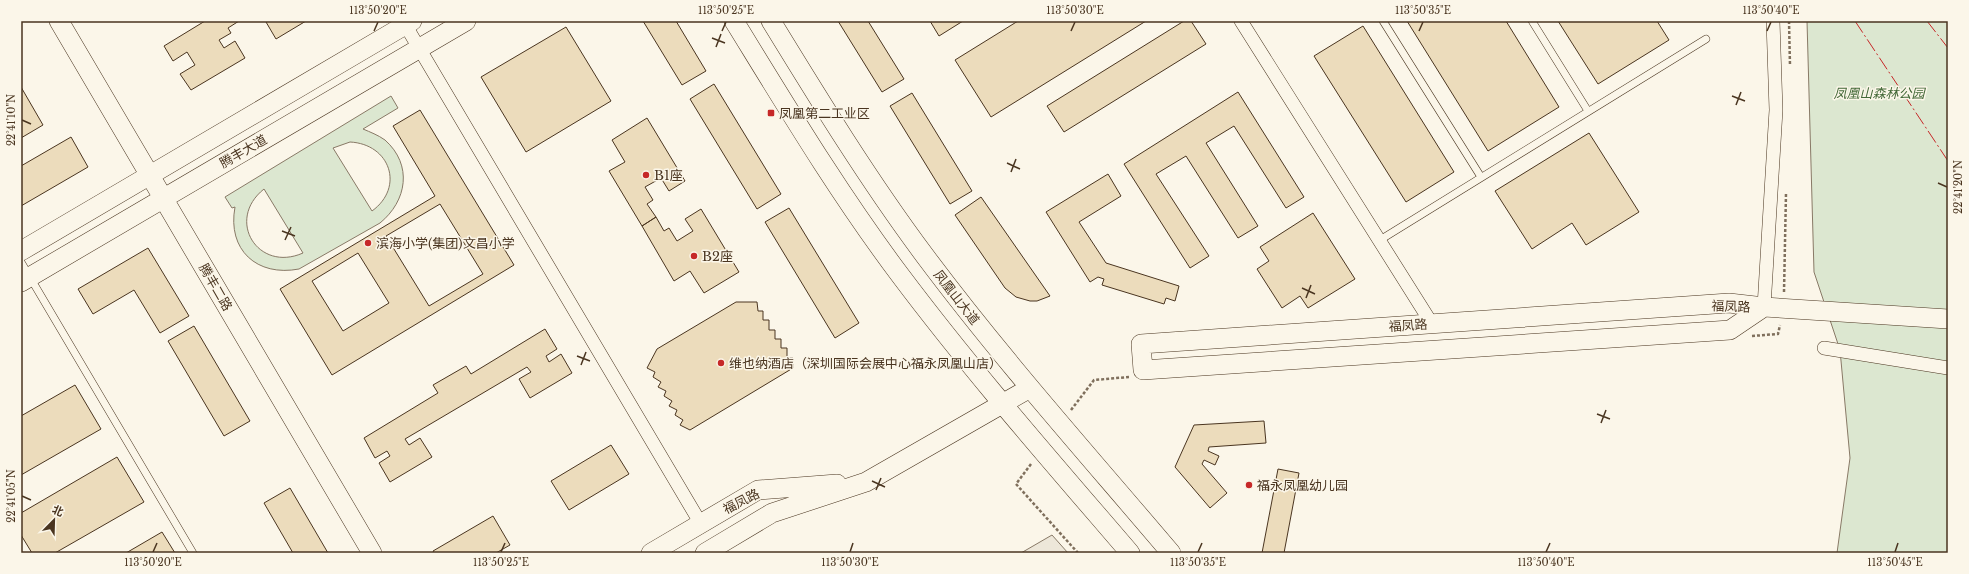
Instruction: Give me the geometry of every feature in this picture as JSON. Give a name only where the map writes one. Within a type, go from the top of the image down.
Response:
[{"type":"main road","name":"腾丰二路","points":[[59,21],[372,553]]},
{"type":"main road","name":"腾丰大道","points":[[24,273],[163,198],[466,21]]},
{"type":"main road","points":[[734,21],[830,177],[860,220],[936,322],[1003,404],[1130,553]]},
{"type":"main road","name":"凤凰山大道","points":[[771,21],[857,160],[890,208],[961,303],[1030,388],[1171,553]]},
{"type":"main road","name":"腾丰大道","points":[[21,251],[407,22]]},
{"type":"main road","name":"福凤路","points":[[1729,303],[1764,307],[1730,330],[1143,370],[1141,344],[1729,303]]},
{"type":"main road","points":[[1764,307],[1948,319]]},
{"type":"main road","name":"福凤路","points":[[705,553],[772,513],[866,482],[1030,388]]},
{"type":"main road","name":"福凤路","points":[[652,553],[758,490],[866,482]]},
{"type":"street","points":[[1241,21],[1432,324]]},
{"type":"street","points":[[1764,307],[1776,110],[1773,21]]},
{"type":"street","points":[[407,22],[419,48],[701,524]]},
{"type":"street","points":[[1824,348],[1948,368]]},
{"type":"lane","points":[[1383,21],[1481,177]]},
{"type":"lane","points":[[1532,21],[1588,111]]},
{"type":"lane","points":[[1380,240],[1706,39]]},
{"type":"lane","points":[[24,273],[193,553]]},
{"type":"path","points":[[1016,484],[1078,553]]},
{"type":"green space","name":"凤凰山森林公园","points":[[1807,21],[1948,21],[1948,553],[1837,553],[1850,458],[1840,350],[1814,272]]},
{"type":"green space","points":[[391,96],[398,108],[363,129],[385,140],[400,160],[403,171],[403,183],[401,194],[396,204],[380,223],[299,269],[270,269],[258,264],[248,257],[241,248],[236,236],[234,222],[235,207],[232,208],[225,197]],"holes":[[[350,142],[364,145],[375,150],[383,158],[388,168],[390,179],[388,190],[382,201],[372,211],[333,148]],[[264,189],[303,253],[287,257],[272,256],[261,250],[252,240],[247,228],[247,215],[253,201]]]},
{"type":"shaded area","points":[[1052,535],[1068,553],[1021,553]]},
{"type":"building","points":[[205,21],[239,21],[228,28],[231,33],[219,40],[224,48],[235,41],[245,58],[191,90],[180,74],[195,65],[187,52],[173,61],[164,46]]},
{"type":"building","points":[[306,21],[276,39],[266,22]]},
{"type":"building","points":[[643,21],[676,21],[706,71],[682,85]]},
{"type":"building","points":[[838,21],[868,21],[904,79],[882,92]]},
{"type":"building","points":[[930,21],[963,21],[939,36]]},
{"type":"building","points":[[1018,21],[1146,21],[991,117],[955,60]]},
{"type":"building","points":[[1184,21],[1191,21],[1206,44],[1064,132],[1047,106]]},
{"type":"building","points":[[1407,21],[1506,21],[1559,107],[1488,151]]},
{"type":"building","points":[[1558,21],[1657,21],[1669,40],[1598,84]]},
{"type":"building","points":[[1363,26],[1454,172],[1406,202],[1314,56]]},
{"type":"building","points":[[566,27],[611,101],[526,152],[481,77]]},
{"type":"building","points":[[714,84],[781,194],[757,209],[690,99]]},
{"type":"building","points":[[21,87],[43,125],[21,138]]},
{"type":"building","points":[[1238,92],[1304,197],[1286,208],[1234,126],[1206,143],[1258,226],[1238,238],[1186,156],[1156,174],[1209,256],[1190,268],[1124,164]]},
{"type":"building","points":[[912,93],[972,191],[950,204],[890,106]]},
{"type":"building","points":[[420,110],[514,265],[332,375],[280,289],[435,196],[393,126]],"holes":[[[440,204],[483,274],[429,306],[386,236]],[[358,253],[389,303],[343,331],[312,281]]]},
{"type":"building","name":"B1座","points":[[647,118],[685,181],[669,191],[661,178],[645,187],[653,200],[647,204],[656,217],[642,226],[609,171],[625,162],[612,140]]},
{"type":"building","points":[[1589,133],[1639,212],[1586,245],[1572,223],[1532,249],[1495,191]]},
{"type":"building","points":[[71,137],[88,167],[21,206],[21,166]]},
{"type":"building","points":[[1108,174],[1121,196],[1079,222],[1106,263],[1179,286],[1175,301],[1166,298],[1164,304],[1102,285],[1104,279],[1098,277],[1090,282],[1046,212]]},
{"type":"building","points":[[981,197],[1050,296],[1037,301],[1030,301],[1016,297],[1005,288],[955,215]]},
{"type":"building","points":[[789,208],[859,323],[835,338],[765,222]]},
{"type":"building","name":"B2座","points":[[701,209],[739,272],[704,293],[690,271],[674,281],[642,226],[656,217],[664,231],[669,228],[677,241],[693,231],[685,219]]},
{"type":"building","points":[[1313,213],[1355,279],[1308,308],[1300,296],[1282,308],[1257,269],[1269,261],[1260,247]]},
{"type":"building","points":[[148,248],[189,316],[160,333],[134,290],[93,314],[78,289]]},
{"type":"building","name":"维也纳酒店（深圳国际会展中心福永凤凰山店）","points":[[736,302],[757,302],[758,311],[763,311],[763,320],[769,320],[769,330],[775,330],[775,339],[781,339],[781,348],[787,348],[787,358],[793,358],[793,368],[690,430],[680,425],[683,420],[675,415],[677,410],[669,406],[672,401],[664,396],[666,391],[658,387],[661,382],[653,377],[655,372],[647,368],[657,349]]},
{"type":"building","points":[[194,326],[250,421],[224,436],[168,341]]},
{"type":"building","points":[[545,329],[557,349],[546,356],[549,362],[561,354],[572,373],[530,398],[519,379],[531,372],[527,367],[405,439],[409,445],[420,438],[432,457],[390,482],[379,463],[390,456],[387,451],[375,458],[364,438],[438,393],[433,385],[466,366],[471,374]]},
{"type":"building","points":[[75,385],[101,429],[21,475],[21,416]]},
{"type":"building","points":[[1264,421],[1266,443],[1209,447],[1208,451],[1219,456],[1215,465],[1204,460],[1202,464],[1227,493],[1210,508],[1175,467],[1194,425]]},
{"type":"building","points":[[611,445],[629,474],[569,510],[551,481]]},
{"type":"building","points":[[117,457],[144,502],[55,553],[32,553],[21,535],[21,513]]},
{"type":"building","points":[[1278,469],[1299,473],[1284,553],[1262,553]]},
{"type":"building","points":[[290,488],[328,553],[293,553],[264,503]]},
{"type":"building","points":[[493,516],[510,545],[496,553],[434,553],[433,551]]},
{"type":"building","points":[[162,532],[175,553],[126,553]]},
{"type":"power","points":[[1855,21],[1948,161]]},
{"type":"power","points":[[1927,21],[1948,48]]},
{"type":"place","name":"凤凰第二工业区","points":[[771,113]]},
{"type":"place","name":"B1座","points":[[646,175]]},
{"type":"place","name":"滨海小学(集团)文昌小学","points":[[368,243]]},
{"type":"place","name":"B2座","points":[[694,256]]},
{"type":"place","name":"维也纳酒店（深圳国际会展中心福永凤凰山店）","points":[[721,363]]},
{"type":"place","name":"福永凤凰幼儿园","points":[[1249,485]]}]
